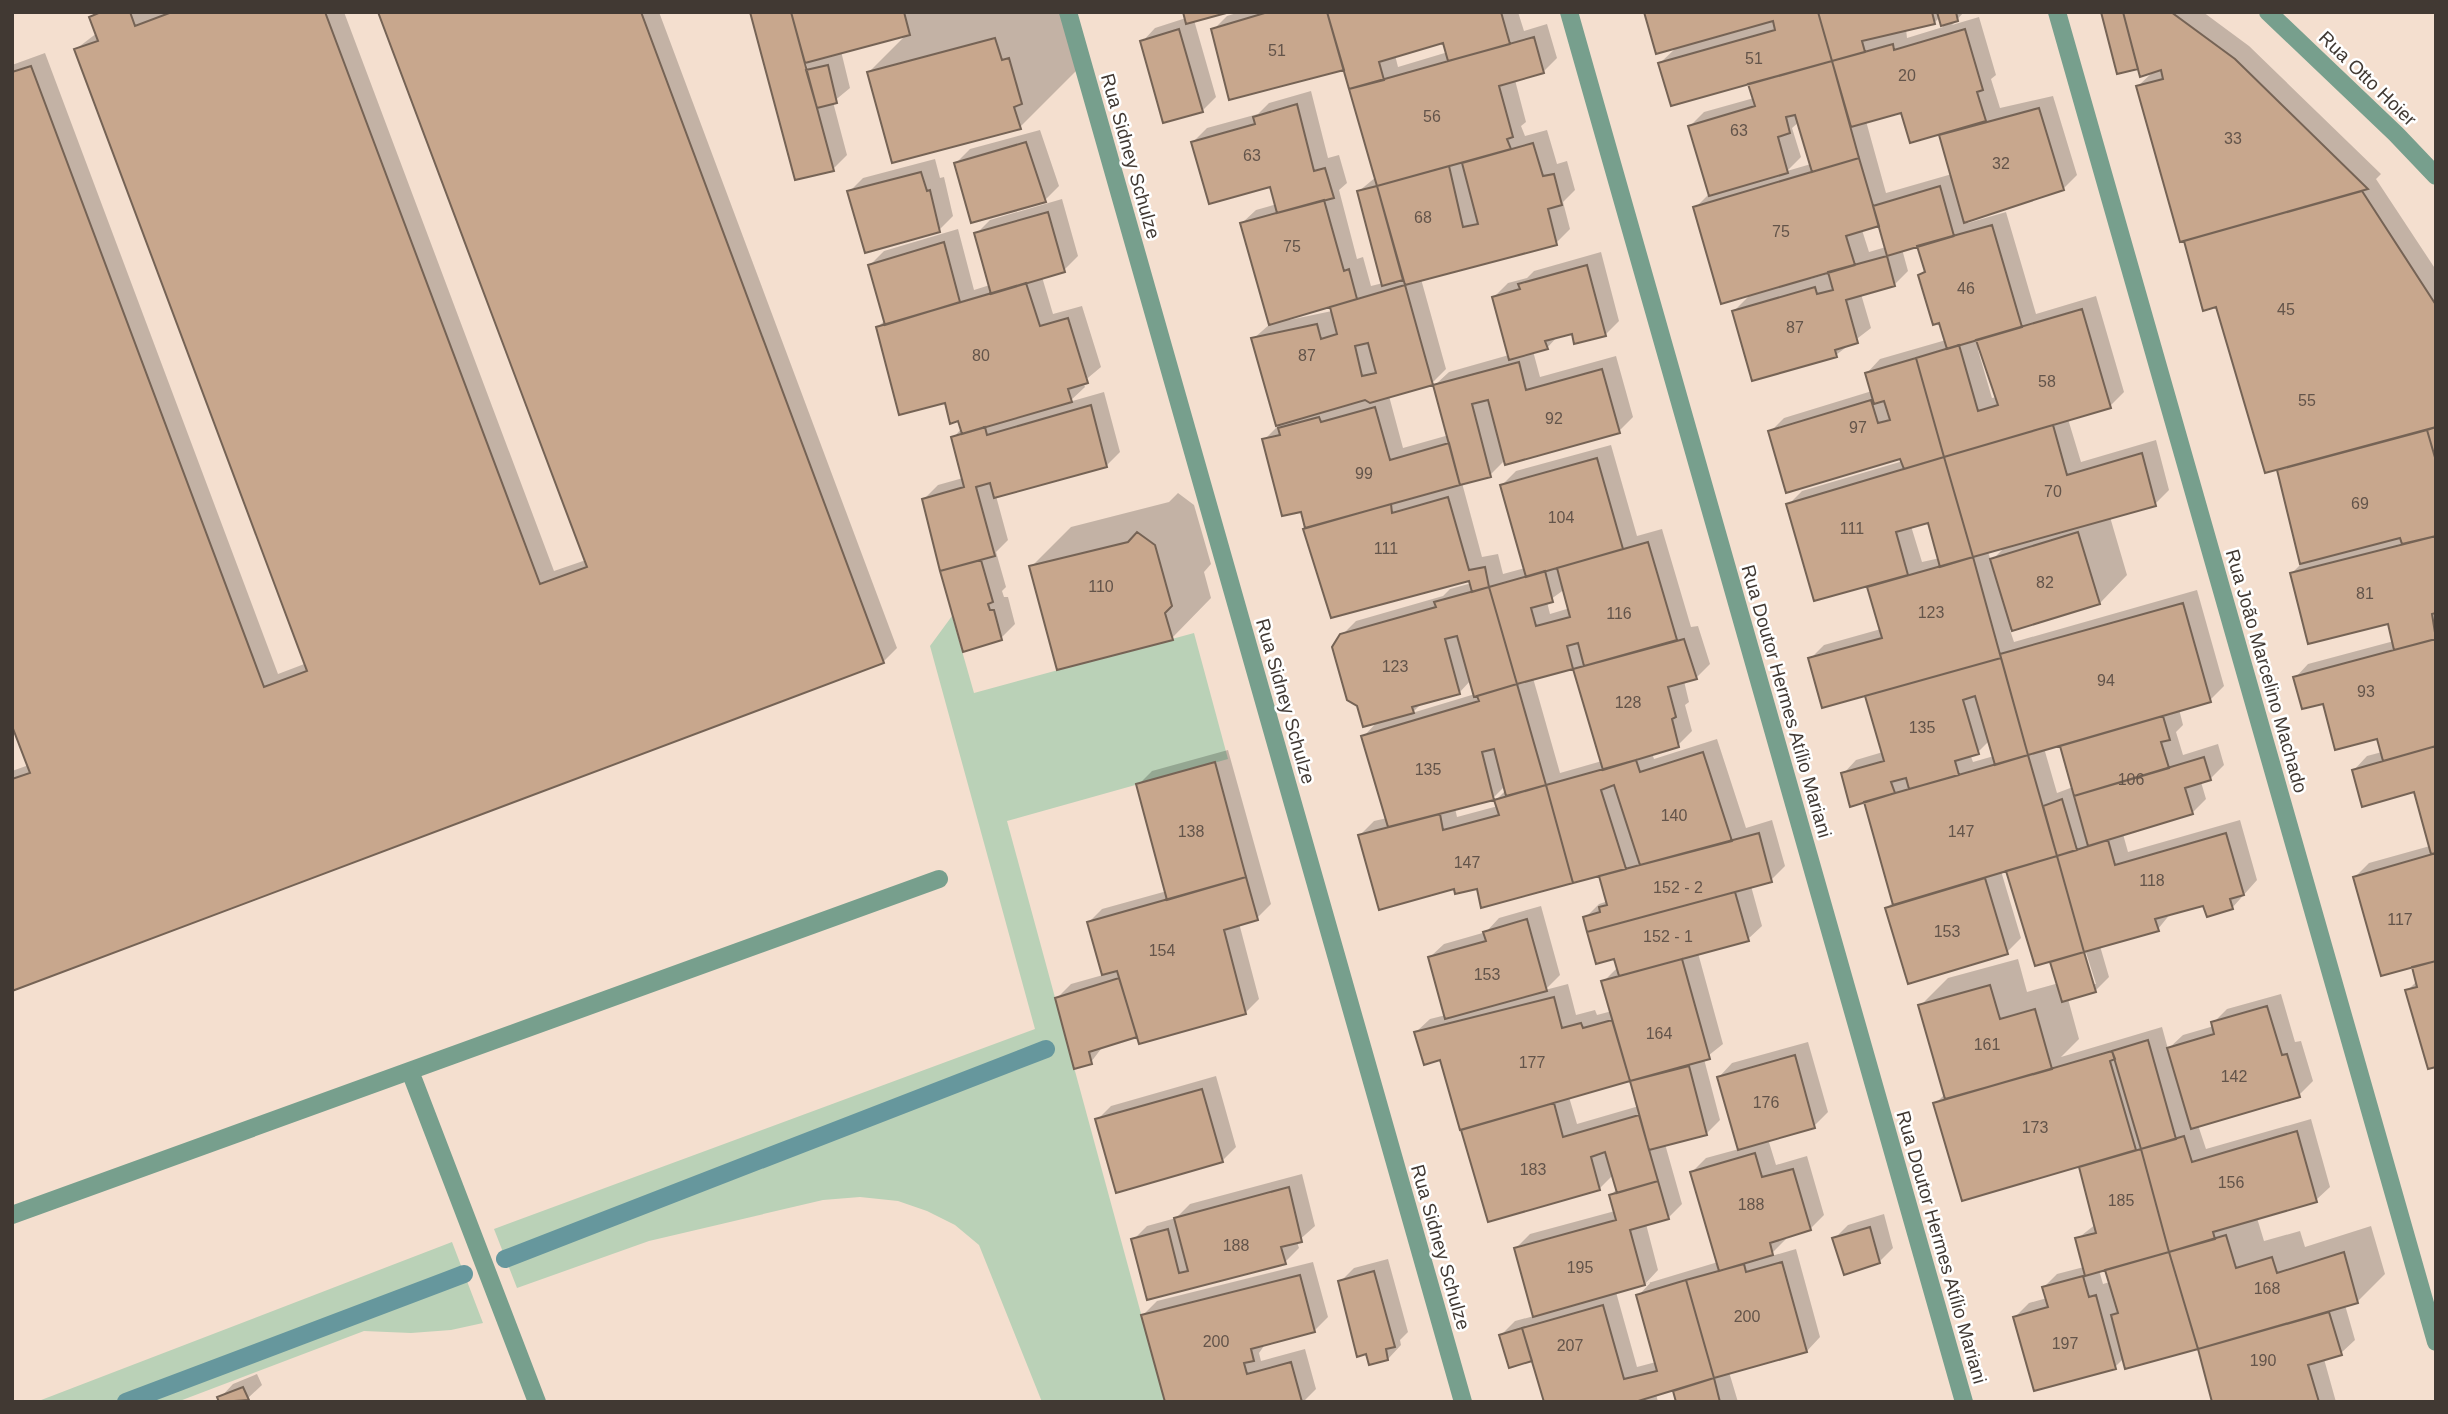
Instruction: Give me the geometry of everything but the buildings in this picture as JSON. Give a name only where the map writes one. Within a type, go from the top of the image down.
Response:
[{"type":"street","name":"Rua Sidney Schulze","points":[[1068,12],[1463,1402]]},
{"type":"street","name":"Rua Doutor Hermes Atílio Mariani","points":[[1569,12],[1964,1402]]},
{"type":"street","name":"Rua João Marcelino Machado","points":[[2057,12],[2436,1342]]},
{"type":"street","name":"Rua Otto Hoier","points":[[2268,12],[2396,134],[2436,176]]},
{"type":"street","points":[[12,1216],[939,879]]},
{"type":"street","points":[[410,1071],[537,1402]]},
{"type":"green space","points":[[952,616],[974,693],[1194,633],[1228,759],[1007,821],[1165,1402],[1042,1402],[979,1245],[955,1225],[898,1201],[860,1197],[823,1200],[649,1241],[517,1288],[494,1229],[1035,1029],[930,646]]},
{"type":"green space","points":[[452,1242],[483,1323],[451,1330],[411,1333],[364,1331],[177,1402],[36,1402]]},
{"type":"waterway","points":[[505,1259],[1046,1049]]},
{"type":"waterway","points":[[126,1402],[464,1274]]}]
